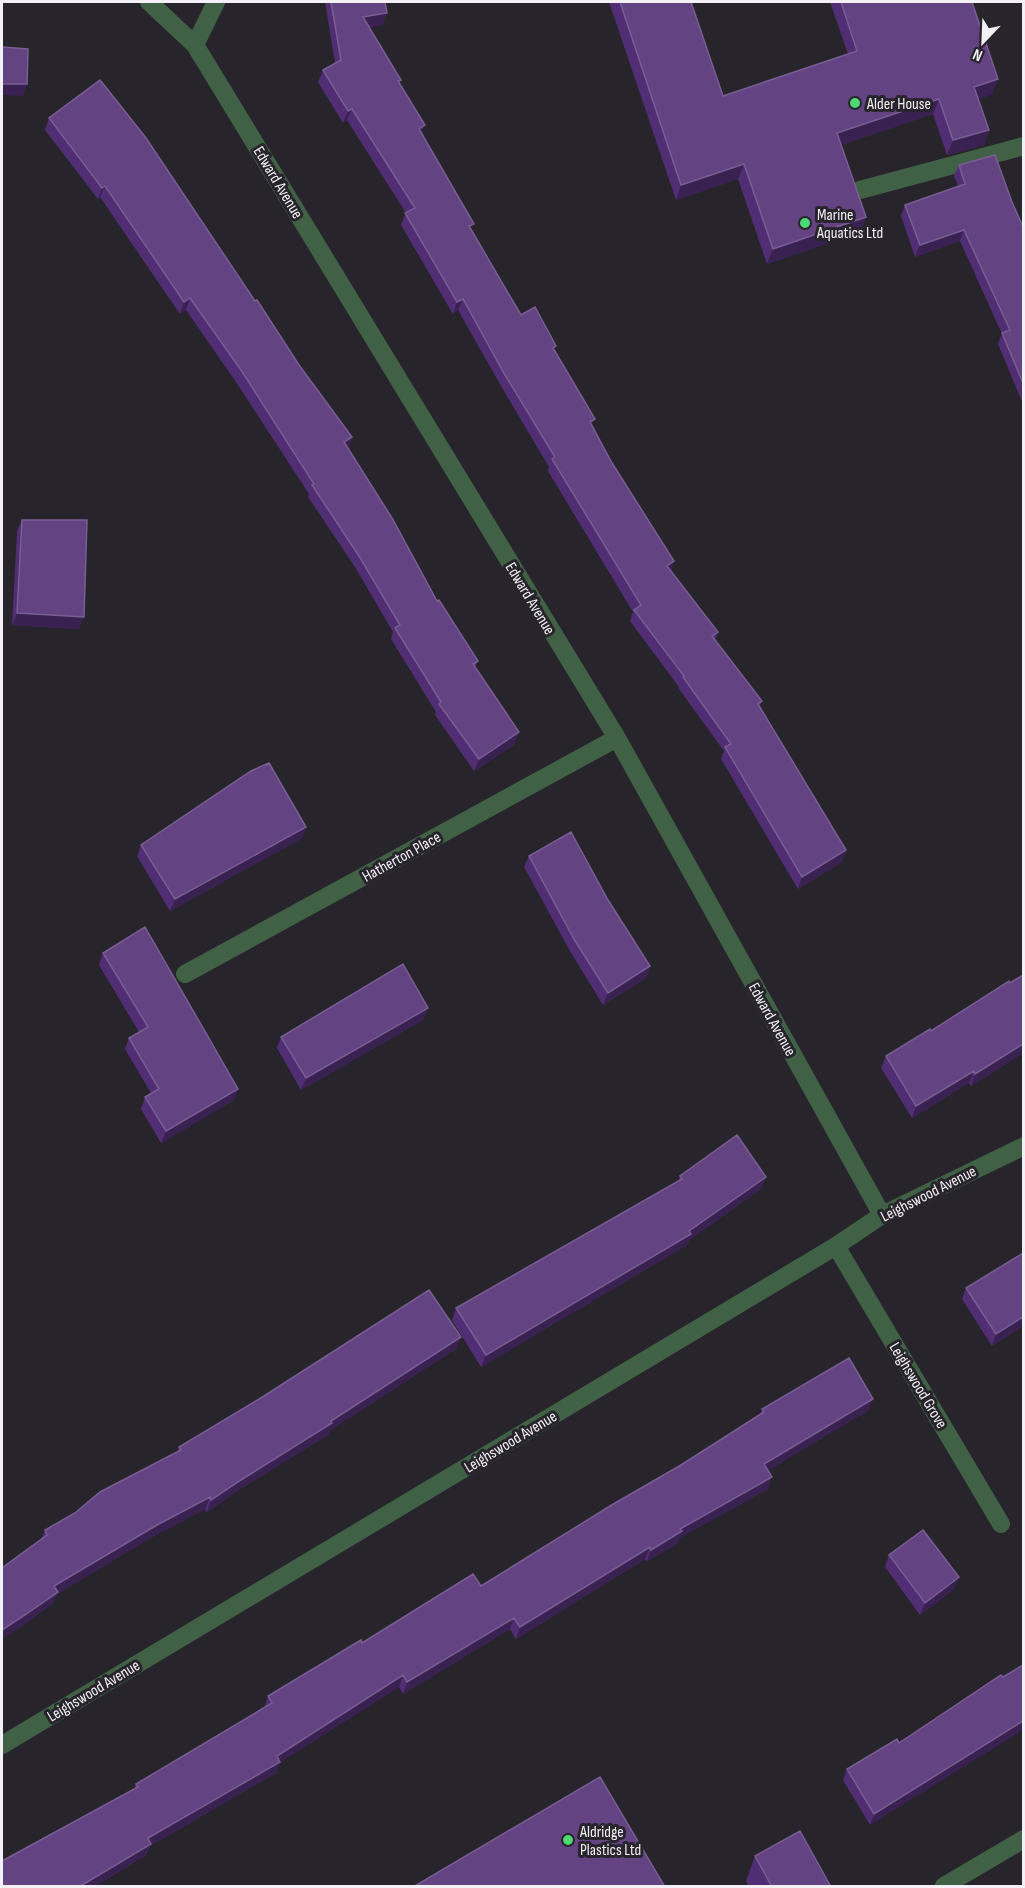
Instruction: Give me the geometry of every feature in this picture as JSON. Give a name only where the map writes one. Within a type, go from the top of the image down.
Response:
[{"type":"street","name":"Edward Avenue","points":[[149,2],[195,45],[616,738],[882,1215]]},
{"type":"street","points":[[195,45],[216,2]]},
{"type":"street","points":[[860,190],[1023,146]]},
{"type":"street","name":"Hatherton Place","points":[[185,974],[616,738]]},
{"type":"street","name":"Leighswood Avenue","points":[[2,1745],[836,1246],[882,1215],[1023,1146]]},
{"type":"street","name":"Leighswood Grove","points":[[836,1246],[1001,1524]]},
{"type":"street","points":[[944,1887],[1023,1839]]},
{"type":"building","points":[[331,2],[385,2],[387,13],[363,17],[425,125],[419,129],[474,224],[469,226],[521,315],[535,307],[556,346],[553,348],[595,419],[590,422],[612,463],[674,561],[667,566],[718,632],[712,636],[762,701],[758,704],[846,850],[802,877],[725,747],[731,744],[684,676],[634,610],[641,605],[552,459],[555,457],[505,375],[463,299],[457,302],[405,213],[415,208],[352,109],[348,111],[323,70],[341,60]]},
{"type":"building","name":"Alder House","points":[[620,2],[691,2],[723,96],[857,51],[841,2],[972,2],[998,79],[974,87],[989,130],[953,140],[939,99],[837,133],[866,217],[773,249],[744,164],[681,185]]},
{"type":"building","points":[[2,47],[28,49],[27,84],[2,84]]},
{"type":"building","points":[[100,80],[146,138],[299,365],[352,437],[344,442],[392,518],[437,601],[439,600],[478,661],[473,664],[519,732],[479,759],[439,704],[441,702],[395,628],[400,625],[241,370],[190,298],[184,302],[105,186],[102,188],[49,118]]},
{"type":"building","points":[[995,155],[1023,227],[1023,383],[1002,333],[1010,330],[964,230],[920,245],[905,205],[965,184],[959,165]]},
{"type":"building","points":[[22,520],[87,520],[84,617],[17,613]]},
{"type":"building","points":[[269,763],[306,827],[175,899],[141,845],[251,771]]},
{"type":"building","points":[[571,832],[608,900],[650,966],[608,993],[574,939],[529,856]]},
{"type":"building","points":[[145,927],[238,1089],[166,1131],[145,1097],[159,1089],[129,1038],[148,1027],[103,953]]},
{"type":"building","points":[[403,964],[428,1008],[306,1078],[281,1037]]},
{"type":"building","points":[[1023,975],[1023,1044],[975,1074],[974,1071],[916,1106],[886,1056],[930,1029],[931,1031],[1009,981],[1010,983]]},
{"type":"building","points":[[737,1135],[766,1177],[689,1231],[691,1234],[486,1355],[456,1308],[682,1179],[680,1176]]},
{"type":"building","points":[[1023,1253],[1023,1317],[996,1334],[966,1288]]},
{"type":"building","points":[[429,1290],[461,1337],[211,1500],[210,1497],[157,1525],[54,1586],[58,1592],[2,1630],[2,1568],[47,1535],[45,1530],[75,1513],[100,1492],[181,1450],[179,1447],[264,1396]]},
{"type":"building","points":[[849,1358],[873,1399],[764,1464],[772,1477],[680,1529],[682,1531],[651,1550],[650,1547],[520,1627],[514,1618],[407,1682],[403,1675],[277,1756],[280,1762],[148,1838],[151,1844],[79,1887],[2,1887],[2,1861],[138,1787],[136,1784],[272,1703],[268,1696],[361,1640],[362,1643],[473,1574],[481,1586],[681,1465],[764,1412],[762,1409]]},
{"type":"building","points":[[923,1530],[959,1577],[925,1603],[889,1555]]},
{"type":"building","points":[[1023,1665],[1023,1721],[874,1814],[847,1769],[897,1739],[899,1743],[1001,1675],[1003,1677]]},
{"type":"building","name":"Aldridge Plastics Ltd","points":[[600,1777],[665,1887],[413,1887]]},
{"type":"building","points":[[800,1831],[831,1887],[772,1887],[755,1856]]},
{"type":"place","name":"Alder House","points":[[855,103]]},
{"type":"place","name":"Marine Aquatics Ltd","points":[[805,223]]},
{"type":"place","name":"Aldridge Plastics Ltd","points":[[568,1840]]}]
